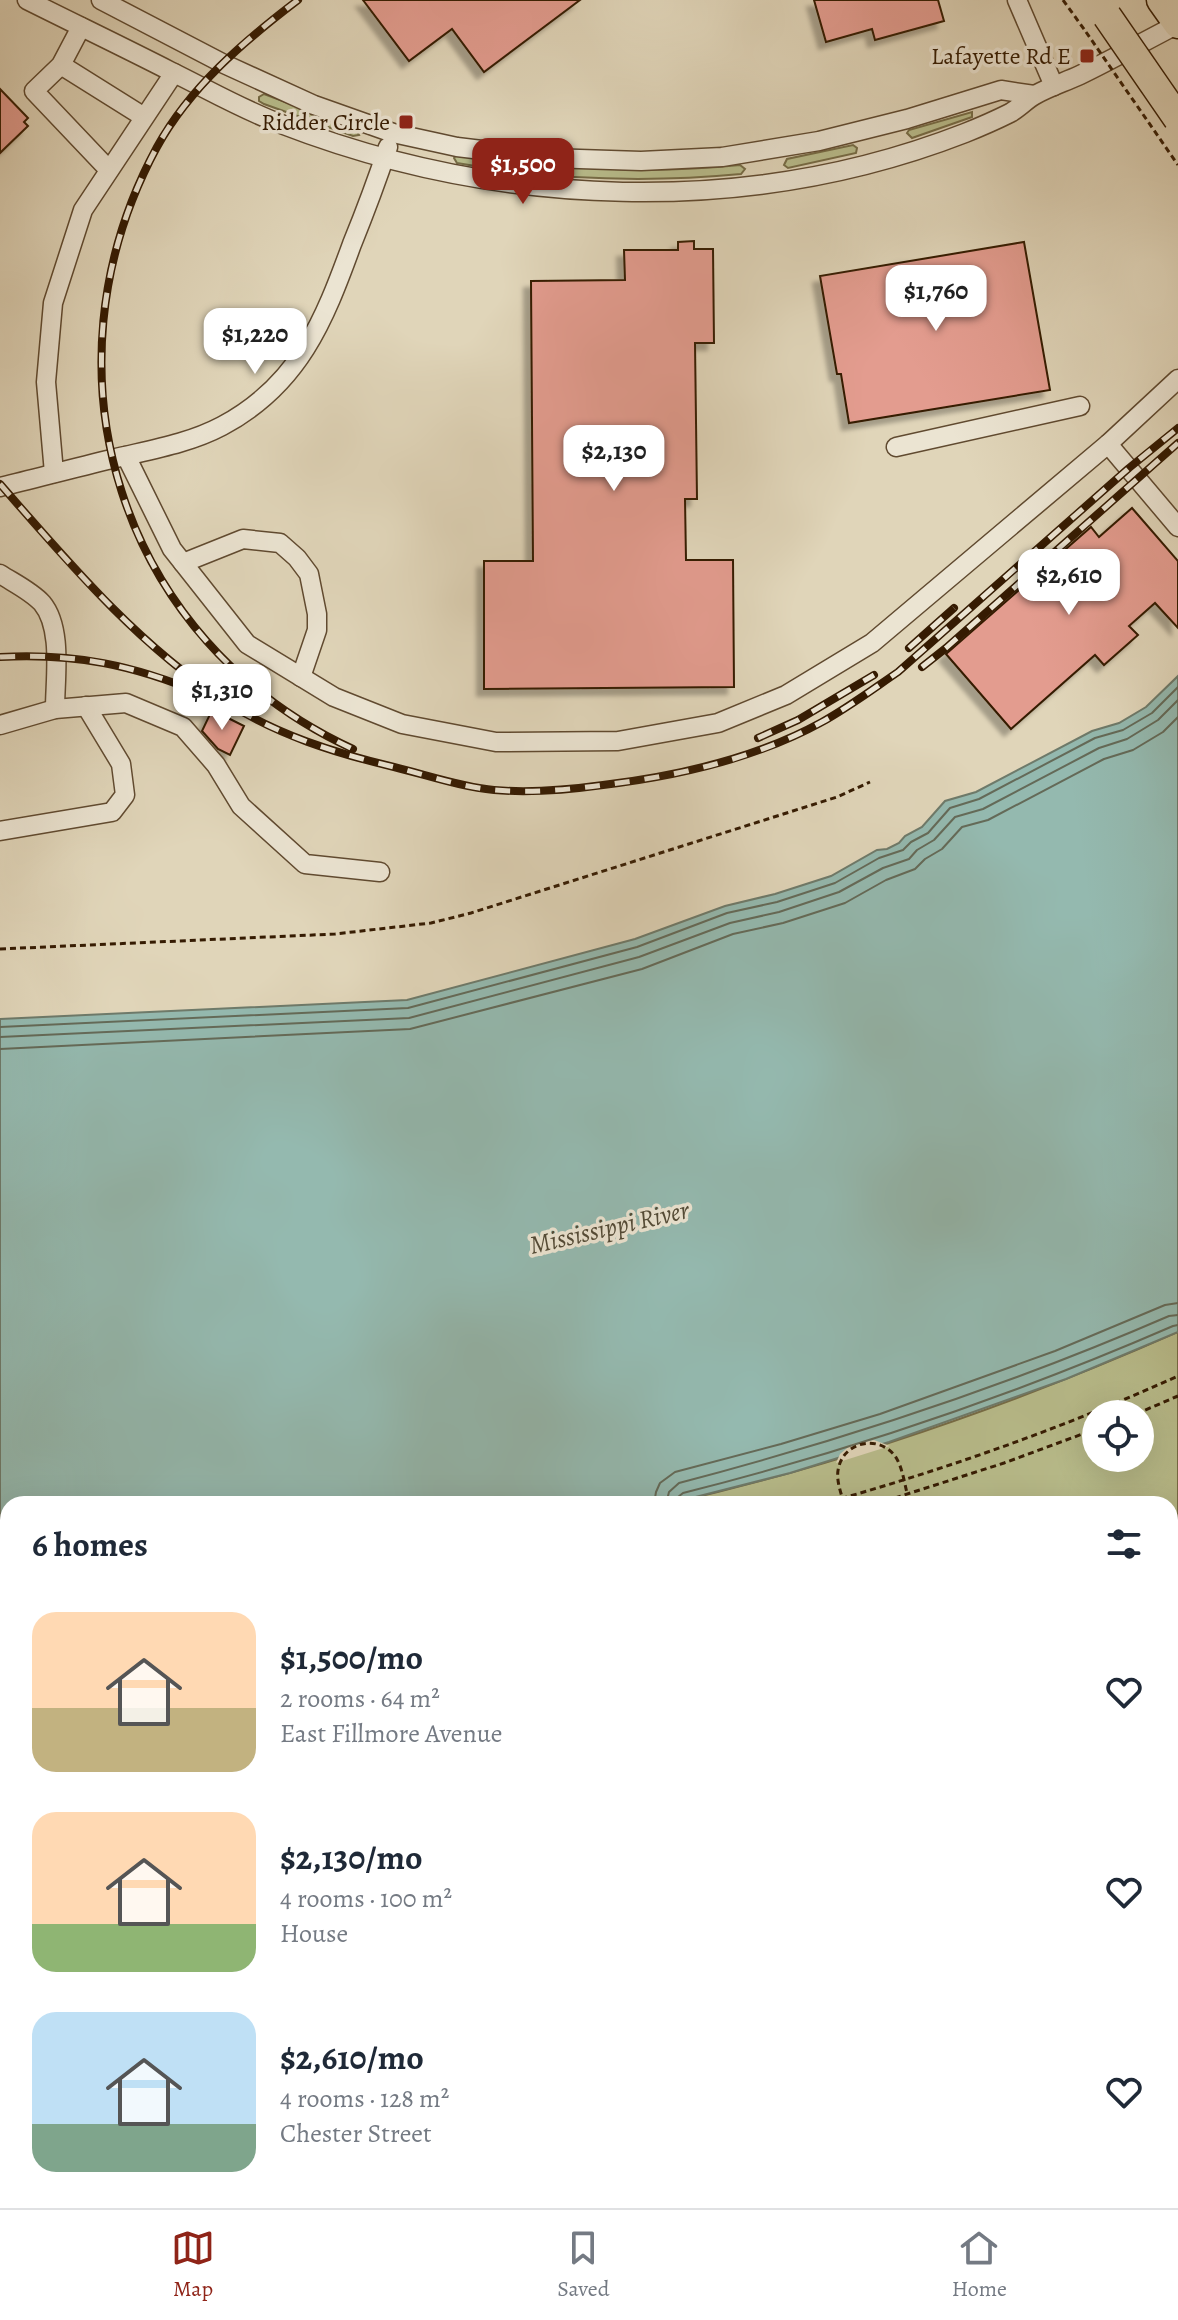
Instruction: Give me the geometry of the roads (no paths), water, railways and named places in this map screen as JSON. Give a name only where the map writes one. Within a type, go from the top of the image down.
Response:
[{"type":"highway","points":[[1161,0],[1178,24]]},
{"type":"highway","points":[[1170,0],[1178,14]]},
{"type":"highway","points":[[1096,16],[1178,119]]},
{"type":"street","points":[[27,0],[278,123],[385,158],[496,182],[569,190],[658,193],[742,186],[817,175],[903,154],[966,133],[1011,112],[1034,95],[1178,24]]},
{"type":"street","points":[[101,0],[222,63],[314,105],[393,133],[457,147],[549,158],[641,161],[722,157],[819,141],[907,119],[1001,90],[1034,95]]},
{"type":"street","points":[[1017,0],[1054,86]]},
{"type":"street","points":[[81,27],[61,65],[34,91],[109,170]]},
{"type":"street","points":[[61,65],[144,117]]},
{"type":"street","points":[[54,473],[46,382],[53,303],[83,210],[174,73]]},
{"type":"street","points":[[0,487],[172,445],[222,426],[255,406],[301,356],[324,316],[393,133]]},
{"type":"street","points":[[126,456],[172,549],[247,644],[334,697],[402,724],[496,742],[618,741],[718,723],[786,695],[872,643],[1108,444],[1178,379]]},
{"type":"street","points":[[896,447],[1080,406]]},
{"type":"street","points":[[1108,444],[1178,527]]},
{"type":"street","points":[[183,563],[243,539],[280,543],[297,558],[309,574],[317,614],[317,630],[301,677]]},
{"type":"street","points":[[0,574],[36,598],[49,614],[56,640],[55,709]]},
{"type":"street","points":[[0,725],[55,709],[126,703],[183,727],[216,765],[241,806],[305,864],[380,872]]},
{"type":"street","points":[[0,831],[112,812],[125,795],[121,764],[86,706]]},
{"type":"water","name":"Mississippi River","points":[[1178,676],[1178,1332],[1066,1379],[889,1442],[790,1473],[699,1496],[0,1496],[0,1019],[407,1000],[635,939],[725,906],[831,876],[877,850],[899,843],[922,827],[945,801],[976,792],[1092,731],[1119,723],[1146,707]]},
{"type":"railway","points":[[298,0],[220,66],[185,104],[157,147],[121,233],[103,321],[104,408],[122,492],[156,571],[207,641],[273,702],[353,749]]},
{"type":"railway","points":[[0,484],[78,572],[134,628],[163,655],[245,714],[328,749],[372,762],[494,790],[548,790],[688,771],[743,756],[822,722],[898,672],[1178,428]]},
{"type":"railway","points":[[922,667],[1178,443]]},
{"type":"railway","points":[[909,648],[954,608]]},
{"type":"railway","points":[[0,657],[54,657],[104,663],[152,675],[202,694]]},
{"type":"railway","points":[[758,738],[798,720],[874,675]]},
{"type":"place","name":"Lafayette Rd E","points":[[1087,56]]},
{"type":"place","name":"Ridder Circle","points":[[406,122]]}]
